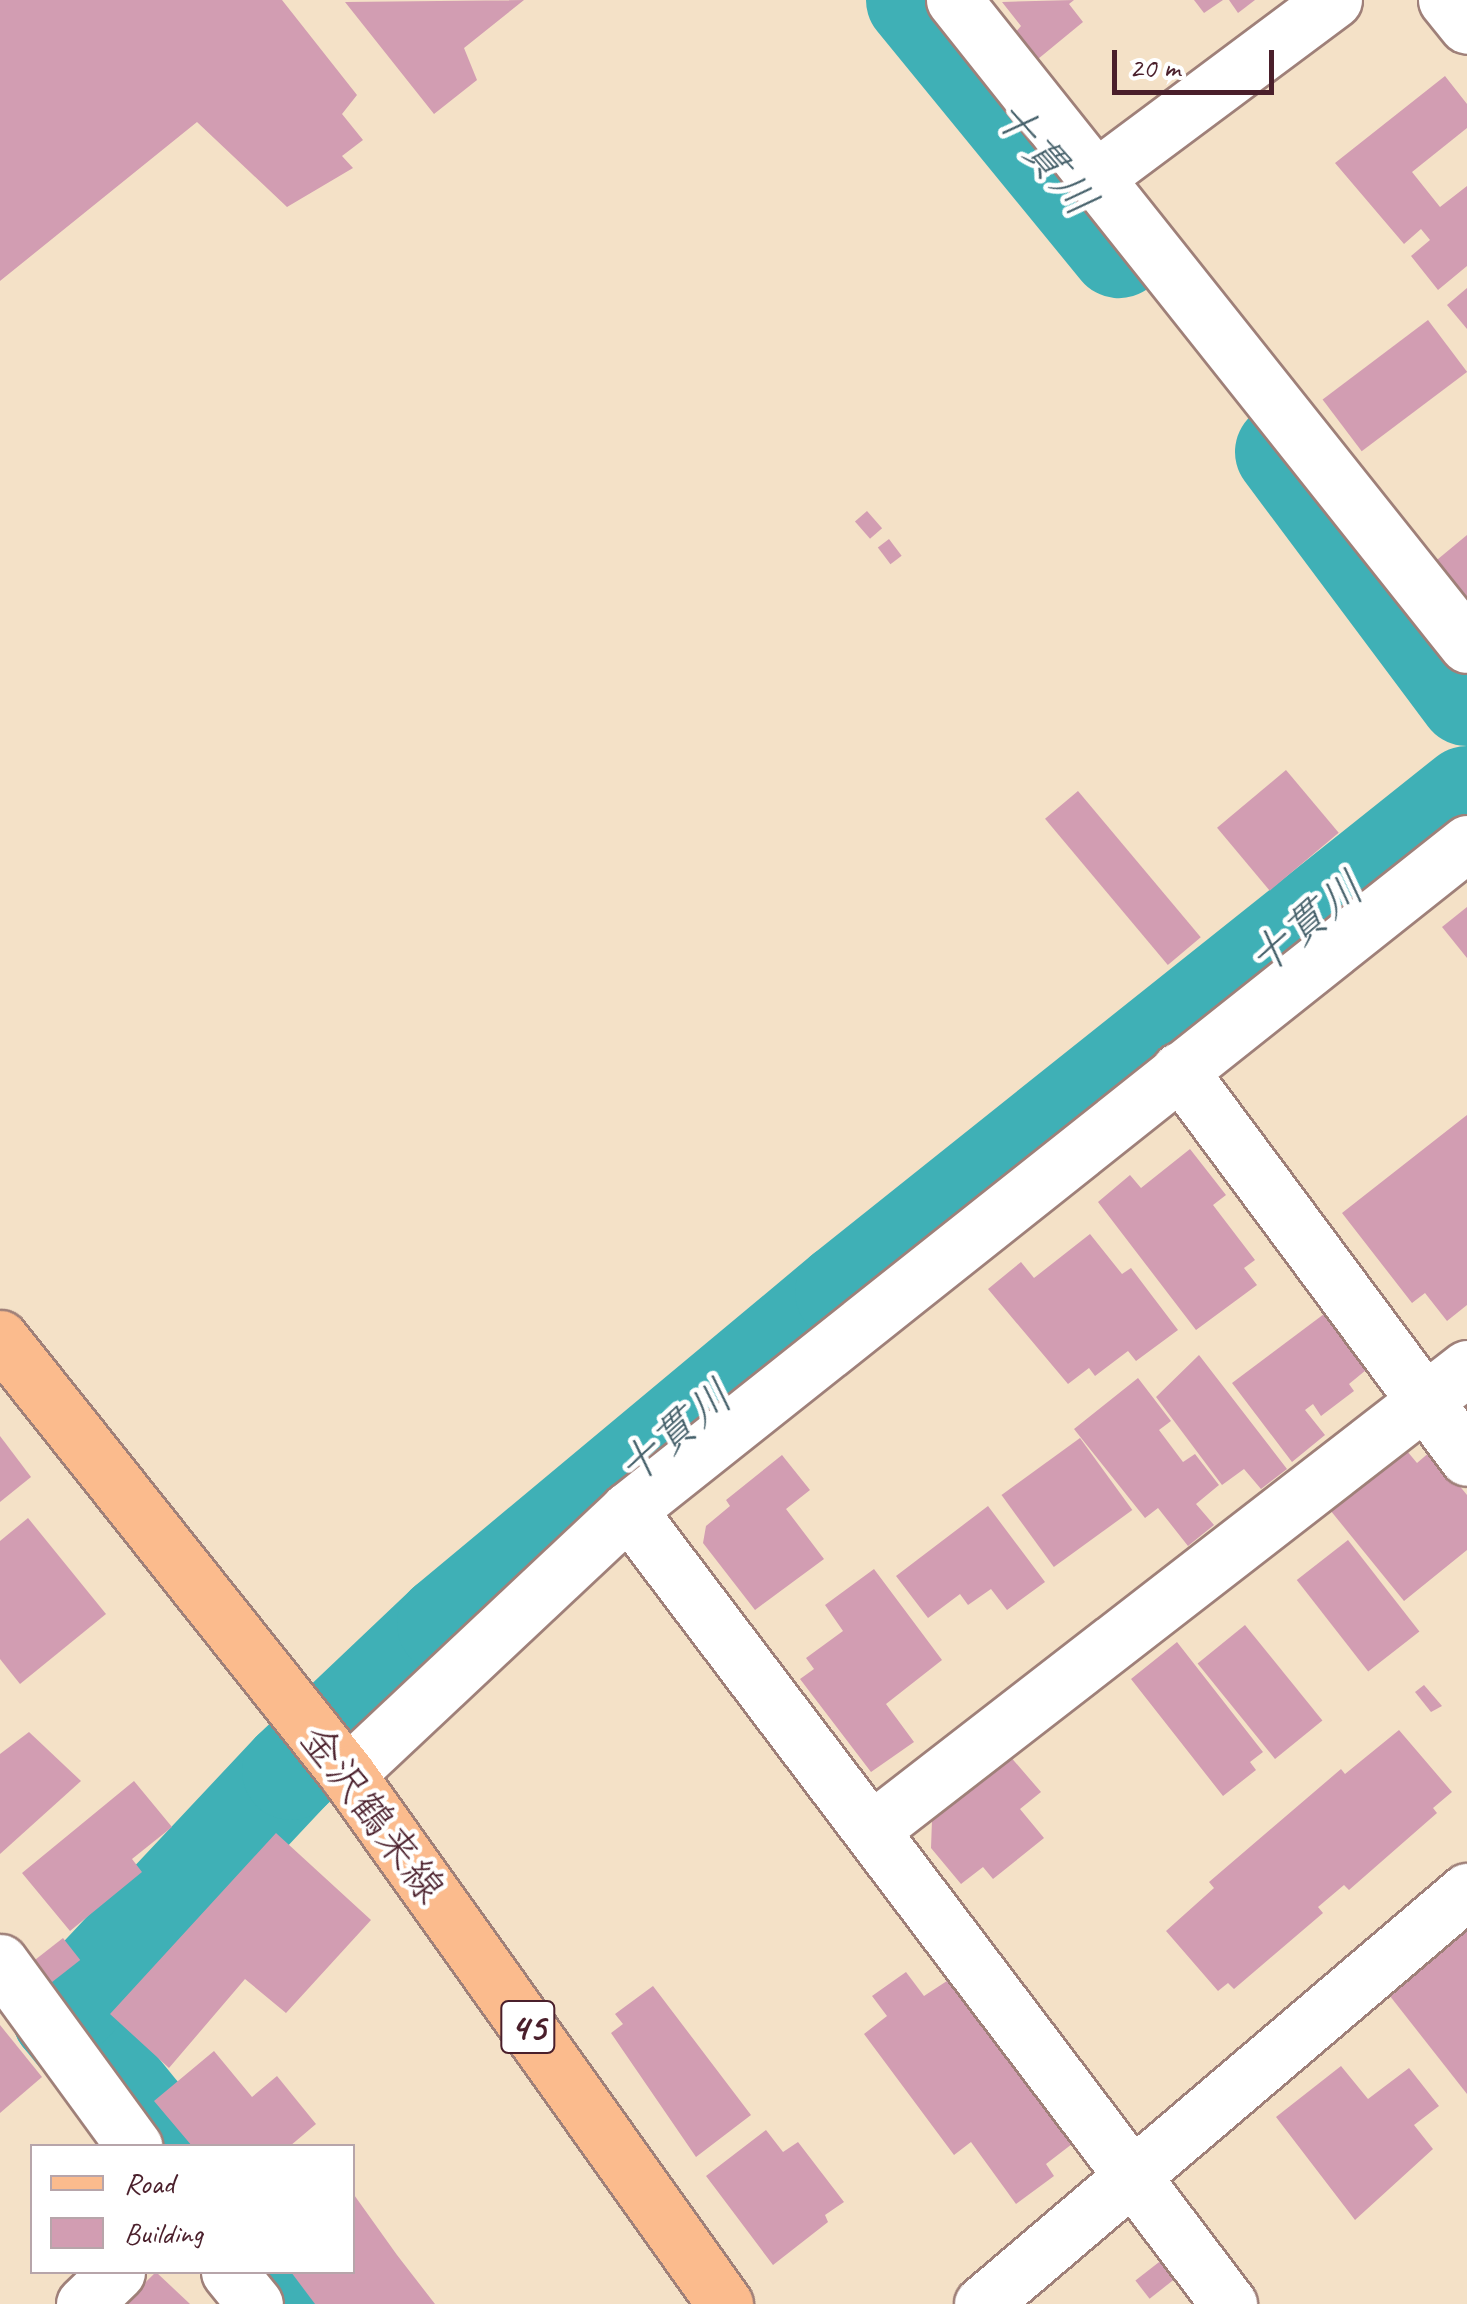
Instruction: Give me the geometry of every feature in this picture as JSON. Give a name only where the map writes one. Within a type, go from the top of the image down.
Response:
[{"type":"main road","name":"金沢鶴来線","points":[[0,1338],[327,1750],[725,2304]]},
{"type":"street","points":[[954,0],[1467,645]]},
{"type":"street","points":[[1095,178],[1334,0]]},
{"type":"street","points":[[1446,0],[1467,26]]},
{"type":"street","points":[[327,1750],[1467,842]]},
{"type":"street","points":[[1179,1070],[1467,1458]]},
{"type":"street","points":[[871,1830],[1467,1368]]},
{"type":"street","points":[[628,1510],[1229,2304]]},
{"type":"street","points":[[982,2304],[1467,1891]]},
{"type":"street","points":[[0,1962],[133,2144]]},
{"type":"street","points":[[84,2304],[115,2274]]},
{"type":"street","points":[[231,2274],[255,2304]]},
{"type":"building","points":[[0,0],[282,0],[357,95],[342,114],[363,140],[342,156],[353,168],[287,207],[197,122],[0,281]]},
{"type":"building","points":[[524,0],[464,48],[477,80],[434,114],[345,2]]},
{"type":"building","points":[[1074,0],[1069,4],[1083,22],[1038,59],[1015,33],[1021,26],[1002,2]]},
{"type":"building","points":[[1194,0],[1223,0],[1204,13]]},
{"type":"building","points":[[1229,0],[1255,0],[1238,13]]},
{"type":"building","points":[[1445,76],[1467,104],[1467,128],[1412,172],[1440,207],[1467,186],[1467,266],[1438,290],[1411,256],[1430,240],[1421,229],[1404,244],[1335,163]]},
{"type":"building","points":[[1467,288],[1467,329],[1447,305]]},
{"type":"building","points":[[1428,320],[1467,372],[1362,451],[1323,399]]},
{"type":"building","points":[[867,511],[882,528],[870,539],[855,521]]},
{"type":"building","points":[[1467,535],[1467,609],[1432,564]]},
{"type":"building","points":[[889,539],[902,556],[890,564],[878,547]]},
{"type":"building","points":[[1286,770],[1339,833],[1270,891],[1217,828]]},
{"type":"building","points":[[1078,791],[1201,937],[1168,965],[1045,819]]},
{"type":"building","points":[[1467,907],[1467,958],[1442,927]]},
{"type":"building","points":[[1467,1115],[1467,1305],[1447,1321],[1425,1293],[1412,1303],[1342,1213]]},
{"type":"building","points":[[1190,1149],[1226,1195],[1213,1205],[1255,1260],[1244,1268],[1257,1285],[1196,1330],[1098,1202],[1130,1175],[1141,1188]]},
{"type":"building","points":[[1090,1234],[1122,1274],[1131,1268],[1178,1330],[1136,1361],[1128,1351],[1095,1376],[1089,1368],[1068,1384],[988,1289],[1021,1262],[1034,1278]]},
{"type":"building","points":[[1324,1314],[1366,1370],[1349,1384],[1354,1391],[1321,1416],[1313,1404],[1305,1410],[1325,1435],[1292,1462],[1232,1383]]},
{"type":"building","points":[[1199,1355],[1287,1469],[1261,1489],[1244,1469],[1222,1485],[1156,1397]]},
{"type":"building","points":[[1138,1378],[1171,1421],[1159,1430],[1183,1462],[1195,1454],[1219,1485],[1196,1504],[1214,1525],[1188,1546],[1158,1508],[1145,1518],[1074,1429]]},
{"type":"building","points":[[0,1436],[31,1477],[0,1502]]},
{"type":"building","points":[[1080,1438],[1132,1510],[1054,1567],[1002,1495]]},
{"type":"building","points":[[1402,1445],[1417,1463],[1431,1451],[1467,1495],[1467,1550],[1404,1601],[1326,1505]]},
{"type":"building","points":[[782,1455],[810,1490],[786,1509],[824,1559],[755,1610],[703,1543],[706,1526],[730,1506],[726,1500]]},
{"type":"building","points":[[988,1506],[1045,1582],[1007,1610],[991,1589],[968,1605],[960,1594],[928,1618],[896,1576]]},
{"type":"building","points":[[28,1518],[106,1614],[20,1684],[0,1659],[0,1541]]},
{"type":"building","points":[[1348,1540],[1419,1631],[1368,1671],[1297,1580]]},
{"type":"building","points":[[874,1569],[942,1660],[886,1704],[914,1742],[871,1772],[800,1679],[814,1669],[806,1658],[843,1631],[825,1605]]},
{"type":"building","points":[[1245,1625],[1322,1721],[1275,1759],[1198,1663]]},
{"type":"building","points":[[1177,1642],[1263,1752],[1250,1762],[1256,1770],[1223,1796],[1131,1679]]},
{"type":"building","points":[[1424,1685],[1442,1706],[1431,1712],[1415,1692]]},
{"type":"building","points":[[1399,1730],[1452,1792],[1433,1808],[1437,1813],[1349,1890],[1344,1885],[1318,1907],[1323,1913],[1234,1989],[1228,1983],[1218,1991],[1166,1931],[1214,1888],[1209,1882],[1341,1769],[1345,1774]]},
{"type":"building","points":[[29,1732],[81,1781],[0,1854],[0,1754]]},
{"type":"building","points":[[1009,1755],[1041,1792],[1020,1809],[1044,1838],[993,1879],[983,1867],[961,1884],[931,1848],[932,1820]]},
{"type":"building","points":[[134,1781],[172,1827],[132,1859],[142,1872],[70,1931],[22,1873]]},
{"type":"building","points":[[276,1833],[371,1920],[286,2013],[245,1979],[169,2068],[110,2014]]},
{"type":"building","points":[[1467,1927],[1467,2094],[1386,1991]]},
{"type":"building","points":[[63,1938],[80,1960],[43,1989],[26,1967]]},
{"type":"building","points":[[906,1972],[924,1996],[950,1979],[1072,2144],[1046,2164],[1054,2176],[1016,2204],[971,2142],[954,2155],[864,2034],[887,2016],[872,1996]]},
{"type":"building","points":[[653,1986],[751,2115],[696,2157],[611,2033],[623,2024],[615,2014]]},
{"type":"building","points":[[0,2025],[42,2077],[0,2113]]},
{"type":"building","points":[[214,2051],[252,2097],[277,2076],[316,2124],[292,2144],[190,2144],[154,2101]]},
{"type":"building","points":[[1341,2066],[1368,2099],[1409,2068],[1439,2106],[1414,2125],[1433,2149],[1355,2220],[1276,2117]]},
{"type":"building","points":[[766,2130],[783,2152],[798,2142],[844,2202],[825,2215],[828,2222],[773,2265],[706,2176]]},
{"type":"building","points":[[355,2196],[435,2304],[315,2304],[292,2274],[355,2274]]},
{"type":"building","points":[[1163,2259],[1177,2277],[1150,2299],[1135,2281]]},
{"type":"building","points":[[158,2274],[190,2304],[123,2304]]},
{"type":"waterway","name":"十貫川","points":[[915,0],[1119,249]]},
{"type":"waterway","name":"十貫川","points":[[1284,452],[1467,697]]},
{"type":"waterway","name":"十貫川","points":[[165,2144],[61,2016],[291,1771],[446,1624],[844,1292],[1467,795]]},
{"type":"waterway","name":"十貫川","points":[[268,2274],[292,2304]]}]
